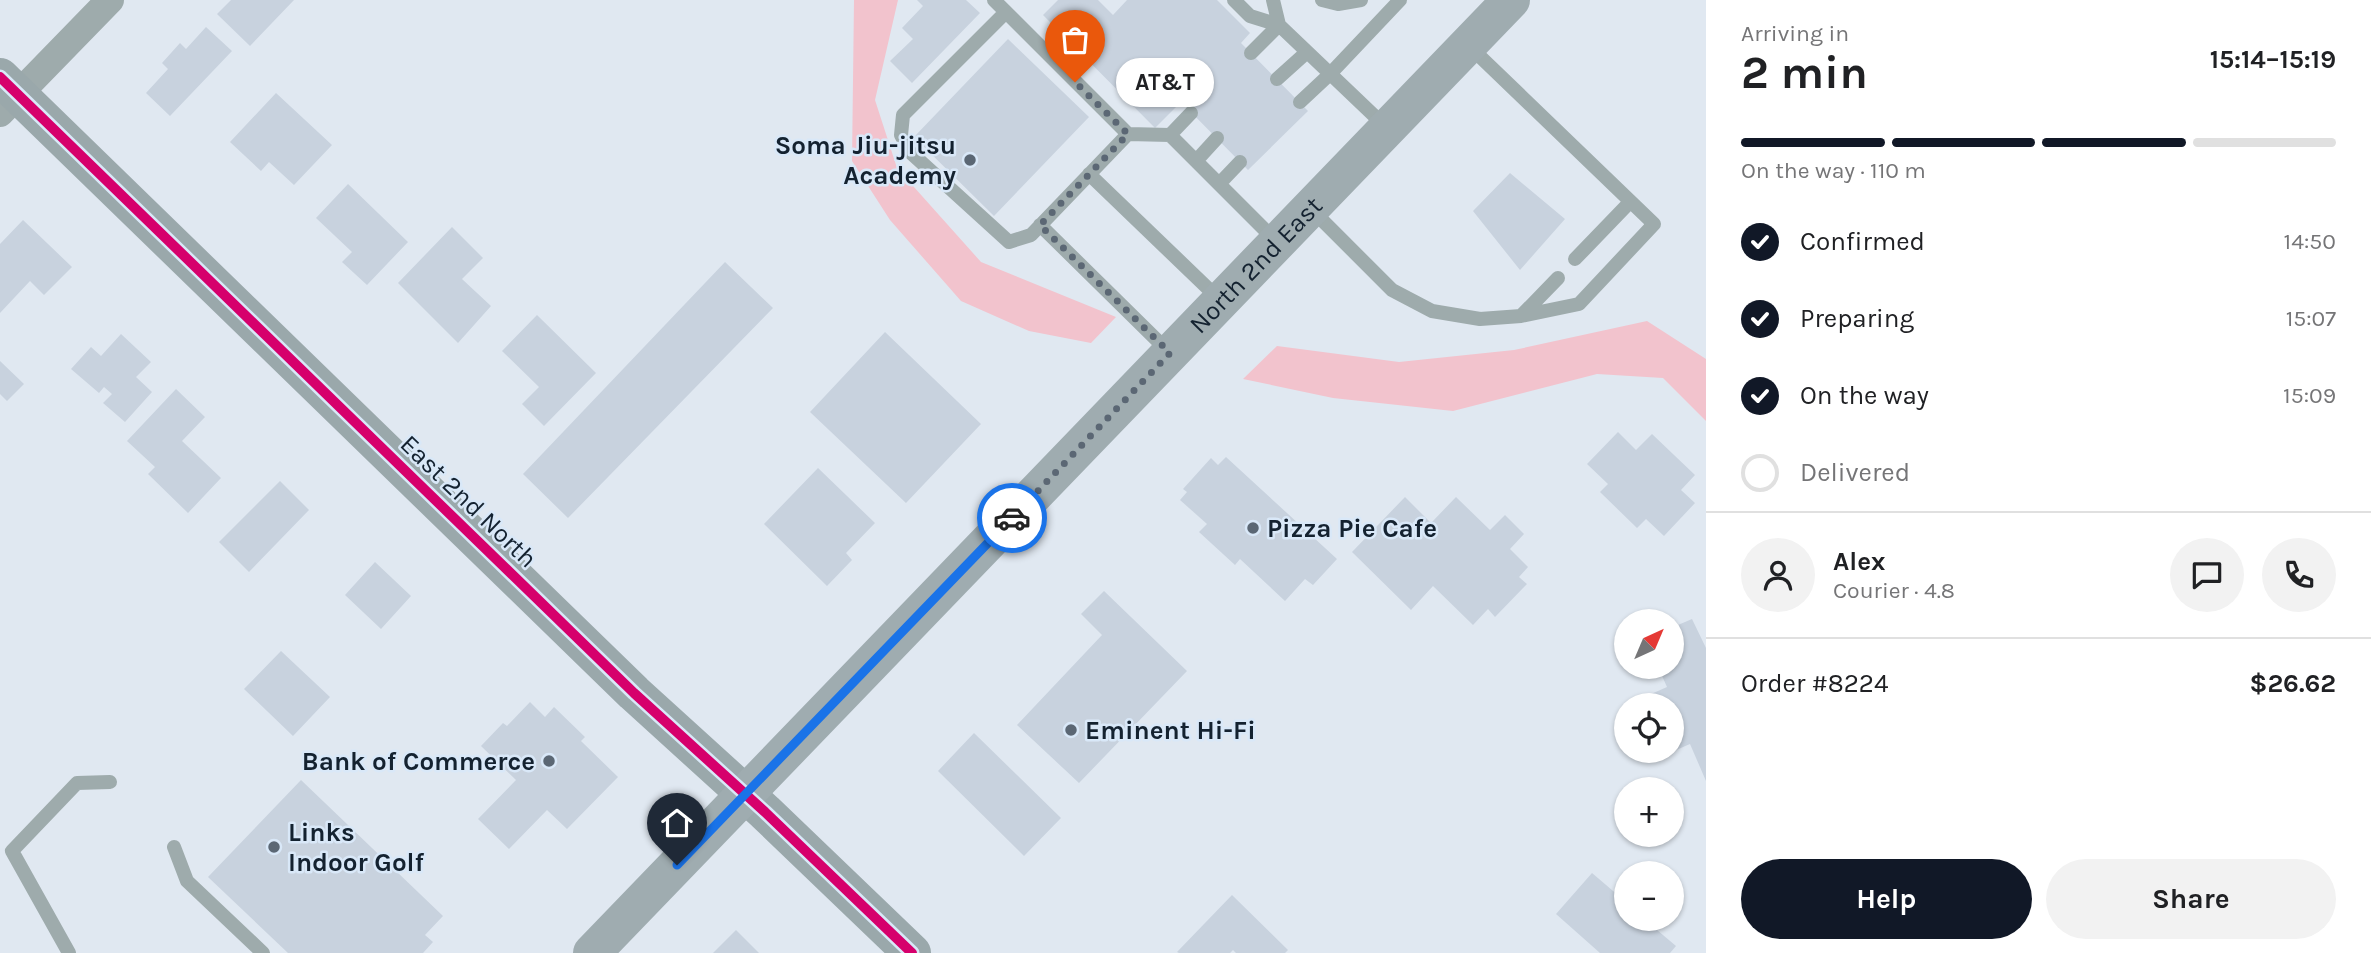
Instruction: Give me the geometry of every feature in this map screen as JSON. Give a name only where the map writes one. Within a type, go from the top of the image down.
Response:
[{"type":"main road","name":"North 2nd East","points":[[592,953],[1511,0]]},
{"type":"street","points":[[6,95],[110,0]]},
{"type":"street","name":"East 2nd North","points":[[6,95],[629,688],[912,953]]},
{"type":"lane","points":[[994,0],[1128,134],[1170,135],[1277,242]]},
{"type":"lane","points":[[1234,0],[1250,16],[1279,25],[1387,128]]},
{"type":"lane","points":[[1273,0],[1279,25]]},
{"type":"lane","points":[[1322,0],[1338,4],[1361,0]]},
{"type":"lane","points":[[1300,102],[1400,0]]},
{"type":"lane","points":[[1006,12],[903,115],[901,135],[910,152],[1009,242],[1031,235],[1128,134]]},
{"type":"lane","points":[[1251,53],[1279,25]]},
{"type":"lane","points":[[1310,208],[1392,290],[1432,312],[1480,319],[1521,316],[1578,304],[1654,224],[1468,45]]},
{"type":"lane","points":[[1277,79],[1307,52]]},
{"type":"lane","points":[[1170,135],[1191,113]]},
{"type":"lane","points":[[1196,160],[1217,138]]},
{"type":"lane","points":[[1219,184],[1240,162]]},
{"type":"lane","points":[[1089,174],[1221,301]]},
{"type":"lane","points":[[1575,259],[1630,202]]},
{"type":"lane","points":[[1040,225],[1170,353]]},
{"type":"lane","points":[[1521,316],[1558,278]]},
{"type":"lane","points":[[69,953],[12,851],[78,783],[110,782]]},
{"type":"lane","points":[[174,847],[187,881],[263,953]]},
{"type":"shaded area","points":[[854,0],[898,0],[875,100],[897,168],[981,262],[1116,317],[1091,343],[1029,331],[961,301],[890,220],[852,161]]},
{"type":"shaded area","points":[[1647,321],[1706,359],[1706,421],[1663,378],[1597,374],[1453,411],[1333,398],[1243,379],[1277,346],[1399,362],[1514,350]]},
{"type":"building","points":[[231,0],[294,0],[250,46],[217,14]]},
{"type":"building","points":[[917,0],[966,0],[980,13],[912,83],[890,61],[913,39],[902,28],[923,6]]},
{"type":"building","points":[[1058,0],[1098,0],[1113,15],[1127,0],[1217,0],[1250,33],[1241,43],[1308,111],[1248,170],[1181,102],[1155,128],[1043,15]]},
{"type":"building","points":[[206,27],[232,51],[170,116],[146,93],[168,69],[162,63],[180,43],[186,49]]},
{"type":"building","points":[[1008,39],[1089,117],[994,216],[914,137]]},
{"type":"building","points":[[276,93],[332,145],[294,185],[269,162],[261,171],[230,142]]},
{"type":"building","points":[[1510,173],[1565,219],[1520,270],[1473,211]]},
{"type":"building","points":[[348,184],[408,242],[367,285],[342,262],[352,252],[316,218]]},
{"type":"building","points":[[23,220],[72,267],[44,295],[30,281],[0,313],[0,244]]},
{"type":"building","points":[[452,227],[483,258],[462,279],[491,306],[458,343],[398,283]]},
{"type":"building","points":[[725,262],[773,308],[568,518],[523,474]]},
{"type":"building","points":[[537,315],[596,373],[544,426],[522,404],[539,387],[502,351]]},
{"type":"building","points":[[885,332],[981,424],[906,503],[810,412]]},
{"type":"building","points":[[121,334],[151,362],[136,377],[152,392],[125,422],[103,403],[112,394],[104,387],[99,393],[71,369],[91,347],[101,356]]},
{"type":"building","points":[[0,361],[24,384],[7,401],[0,394]]},
{"type":"building","points":[[176,389],[205,417],[182,441],[221,478],[188,513],[148,474],[155,467],[127,441]]},
{"type":"building","points":[[1618,432],[1636,450],[1652,434],[1695,475],[1681,490],[1695,503],[1664,536],[1646,519],[1637,528],[1600,492],[1608,484],[1587,464]]},
{"type":"building","name":"Pizza Pie Cafe","points":[[1226,457],[1337,559],[1313,585],[1305,579],[1285,601],[1240,559],[1235,565],[1199,532],[1207,524],[1180,500],[1187,492],[1183,489],[1211,458],[1218,465]]},
{"type":"building","points":[[818,468],[875,523],[846,553],[852,560],[827,586],[764,524]]},
{"type":"building","points":[[280,481],[309,510],[249,572],[219,542]]},
{"type":"building","points":[[1405,497],[1431,523],[1456,497],[1490,530],[1505,515],[1524,534],[1510,549],[1528,567],[1519,577],[1527,584],[1495,617],[1488,609],[1473,625],[1433,586],[1411,610],[1352,552]]},
{"type":"building","points":[[375,562],[411,596],[381,629],[345,595]]},
{"type":"building","points":[[1104,591],[1187,671],[1079,783],[1017,725],[1102,635],[1081,614]]},
{"type":"building","points":[[1692,619],[1706,648],[1706,781],[1690,744],[1684,747],[1684,693],[1653,693],[1667,687],[1663,679],[1684,679],[1684,622]]},
{"type":"building","points":[[281,651],[330,697],[293,736],[244,689]]},
{"type":"building","name":"Bank of Commerce","points":[[530,702],[545,717],[554,707],[585,737],[581,741],[618,777],[567,829],[547,810],[509,849],[478,819],[516,780],[481,746],[503,723],[507,726]]},
{"type":"building","points":[[974,733],[1061,818],[1024,856],[938,771]]},
{"type":"building","points":[[301,780],[443,916],[425,935],[433,942],[423,953],[288,953],[208,877]]},
{"type":"building","points":[[1592,873],[1614,892],[1614,931],[1658,931],[1676,946],[1670,953],[1600,953],[1556,914]]},
{"type":"building","points":[[1232,895],[1288,950],[1285,953],[1236,953],[1233,950],[1230,953],[1177,952]]},
{"type":"building","points":[[736,930],[759,953],[713,953]]},
{"type":"cycle path","points":[[0,77],[634,693],[765,812],[912,953]]},
{"type":"way so far","points":[[1012,518],[1170,353],[1040,225],[1128,134],[1075,82]]},
{"type":"place","name":"AT&T","points":[[1075,82]]},
{"type":"place","name":"Soma Jiu-jitsu Academy","points":[[970,160]]},
{"type":"place","name":"Pizza Pie Cafe","points":[[1253,528]]},
{"type":"place","name":"Eminent Hi-Fi","points":[[1071,730]]},
{"type":"place","name":"Bank of Commerce","points":[[549,761]]},
{"type":"place","name":"Links Indoor Golf","points":[[274,847]]},
{"type":"route","points":[[677,865],[1012,518]]}]
